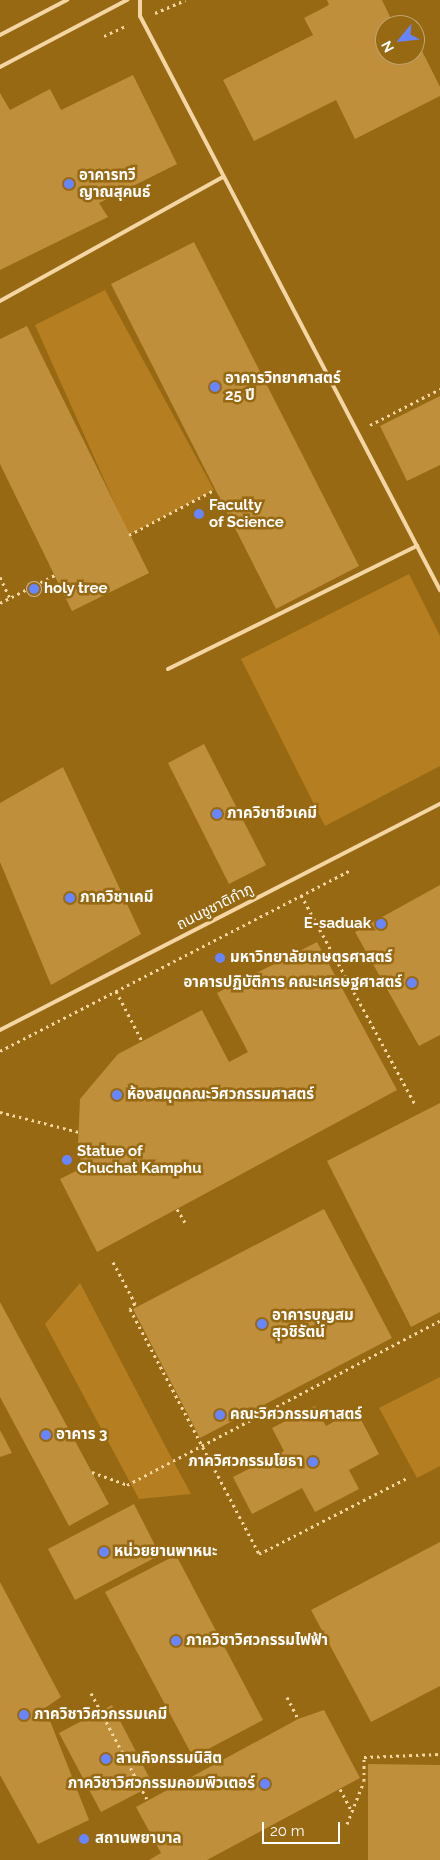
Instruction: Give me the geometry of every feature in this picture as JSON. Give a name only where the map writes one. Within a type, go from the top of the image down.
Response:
[{"type":"lane","points":[[0,35],[67,0]]},
{"type":"lane","points":[[0,67],[127,0]]},
{"type":"lane","points":[[140,0],[140,16],[356,433],[440,590]]},
{"type":"lane","points":[[0,301],[223,177]]},
{"type":"lane","points":[[168,669],[417,546]]},
{"type":"lane","name":"ถนนชูชาติกำภู","points":[[0,1030],[440,804]]},
{"type":"path","points":[[155,13],[185,0]]},
{"type":"path","points":[[104,36],[131,24]]},
{"type":"path","points":[[356,433],[440,388]]},
{"type":"path","points":[[129,535],[214,490]]},
{"type":"path","points":[[0,603],[55,575]]},
{"type":"path","points":[[0,577],[10,598]]},
{"type":"path","points":[[0,1051],[362,864]]},
{"type":"path","points":[[302,895],[415,1104]]},
{"type":"path","points":[[116,991],[142,1041]]},
{"type":"path","points":[[0,1112],[79,1132]]},
{"type":"path","points":[[177,1209],[186,1224]]},
{"type":"path","points":[[113,1262],[135,1303],[130,1309],[259,1554],[407,1478]]},
{"type":"path","points":[[92,1472],[128,1485],[202,1444],[440,1321]]},
{"type":"path","points":[[91,1693],[148,1801]]},
{"type":"path","points":[[287,1697],[298,1719]]},
{"type":"path","points":[[347,1824],[364,1781],[364,1757],[440,1754]]},
{"type":"path","points":[[340,1789],[352,1812]]},
{"type":"shaded area","points":[[105,290],[214,490],[129,535],[35,325]]},
{"type":"shaded area","points":[[409,574],[440,636],[440,766],[325,826],[241,659]]},
{"type":"shaded area","points":[[80,1283],[191,1494],[139,1499],[45,1324]]},
{"type":"shaded area","points":[[440,1377],[440,1466],[417,1478],[379,1408]]},
{"type":"building","points":[[327,0],[382,0],[389,15],[375,15],[375,65],[425,65],[425,57],[440,87],[440,96],[355,139],[336,100],[254,141],[223,80],[313,35],[304,18],[329,5]]},
{"type":"building","name":"อาคารทวี ญาณสุคนธ์","points":[[133,75],[177,164],[99,203],[108,217],[0,270],[0,93],[10,110],[50,89],[61,110]]},
{"type":"building","name":"อาคารวิทยาศาสตร์ 25 ปี","points":[[194,242],[359,566],[276,609],[111,284]]},
{"type":"building","points":[[27,326],[149,573],[72,611],[0,464],[0,339]]},
{"type":"building","points":[[440,396],[440,465],[407,481],[380,426]]},
{"type":"building","name":"ภาควิชาชีวเคมี","points":[[204,744],[266,865],[229,884],[168,763]]},
{"type":"building","name":"ภาควิชาเคมี","points":[[63,767],[141,934],[51,985],[0,862],[0,803]]},
{"type":"building","name":"อาคารปฏิบัติการ คณะเศรษฐศาสตร์","points":[[440,885],[440,1035],[419,1046],[355,932]]},
{"type":"building","points":[[317,942],[397,1090],[97,1252],[60,1179],[82,1168],[78,1145],[80,1099],[118,1054],[202,1010],[229,1062],[248,1052],[217,993]]},
{"type":"building","points":[[440,1103],[440,1312],[411,1327],[327,1161]]},
{"type":"building","name":"อาคารบุญสม สุวชิรัตน์","points":[[324,1209],[392,1338],[200,1438],[133,1309]]},
{"type":"building","name":"อาคาร 3","points":[[0,1302],[109,1504],[69,1526],[0,1397]]},
{"type":"building","name":"ภาควิศวกรรมโยธา","points":[[315,1406],[326,1426],[356,1410],[379,1454],[349,1470],[359,1489],[315,1512],[302,1488],[252,1514],[233,1477],[284,1451],[272,1428]]},
{"type":"building","points":[[0,1430],[12,1453],[0,1457]]},
{"type":"building","name":"หน่วยยานพาหนะ","points":[[134,1504],[160,1555],[75,1600],[48,1549]]},
{"type":"building","points":[[440,1542],[440,1686],[371,1722],[311,1610]]},
{"type":"building","name":"ภาควิชาวิศวกรรมไฟฟ้า","points":[[176,1555],[263,1720],[193,1757],[105,1592]]},
{"type":"building","name":"ภาควิชาวิศวกรรมเคมี","points":[[0,1582],[61,1697],[45,1708],[89,1820],[38,1844],[0,1775]]},
{"type":"building","name":"ลานกิจกรรมนิสิต","points":[[112,1705],[153,1785],[101,1812],[59,1733]]},
{"type":"building","name":"ภาควิชาวิศวกรรมคอมพิวเตอร์","points":[[324,1710],[360,1778],[207,1860],[149,1860],[161,1853],[136,1807],[298,1719]]},
{"type":"building","points":[[368,1764],[440,1765],[440,1860],[368,1860]]},
{"type":"place","name":"อาคารทวี ญาณสุคนธ์","points":[[69,184]]},
{"type":"place","name":"อาคารวิทยาศาสตร์ 25 ปี","points":[[215,387]]},
{"type":"place","name":"Faculty of Science","points":[[199,514]]},
{"type":"place","name":"holy tree","points":[[34,589]]},
{"type":"place","name":"ภาควิชาชีวเคมี","points":[[217,814]]},
{"type":"place","name":"ภาควิชาเคมี","points":[[70,898]]},
{"type":"place","name":"E-saduak","points":[[381,924]]},
{"type":"place","name":"มหาวิทยาลัยเกษตรศาสตร์","points":[[220,958]]},
{"type":"place","name":"อาคารปฏิบัติการ คณะเศรษฐศาสตร์","points":[[412,983]]},
{"type":"place","name":"ห้องสมุดคณะวิศวกรรมศาสตร์","points":[[117,1095]]},
{"type":"place","name":"Statue of Chuchat Kamphu","points":[[67,1160]]},
{"type":"place","name":"อาคารบุญสม สุวชิรัตน์","points":[[262,1324]]},
{"type":"place","name":"คณะวิศวกรรมศาสตร์","points":[[220,1415]]},
{"type":"place","name":"อาคาร 3","points":[[46,1435]]},
{"type":"place","name":"ภาควิศวกรรมโยธา","points":[[313,1462]]},
{"type":"place","name":"หน่วยยานพาหนะ","points":[[104,1552]]},
{"type":"place","name":"ภาควิชาวิศวกรรมไฟฟ้า","points":[[176,1641]]},
{"type":"place","name":"ภาควิชาวิศวกรรมเคมี","points":[[24,1715]]},
{"type":"place","name":"ลานกิจกรรมนิสิต","points":[[106,1759]]},
{"type":"place","name":"ภาควิชาวิศวกรรมคอมพิวเตอร์","points":[[265,1784]]},
{"type":"place","name":"สถานพยาบาล","points":[[84,1839]]}]
